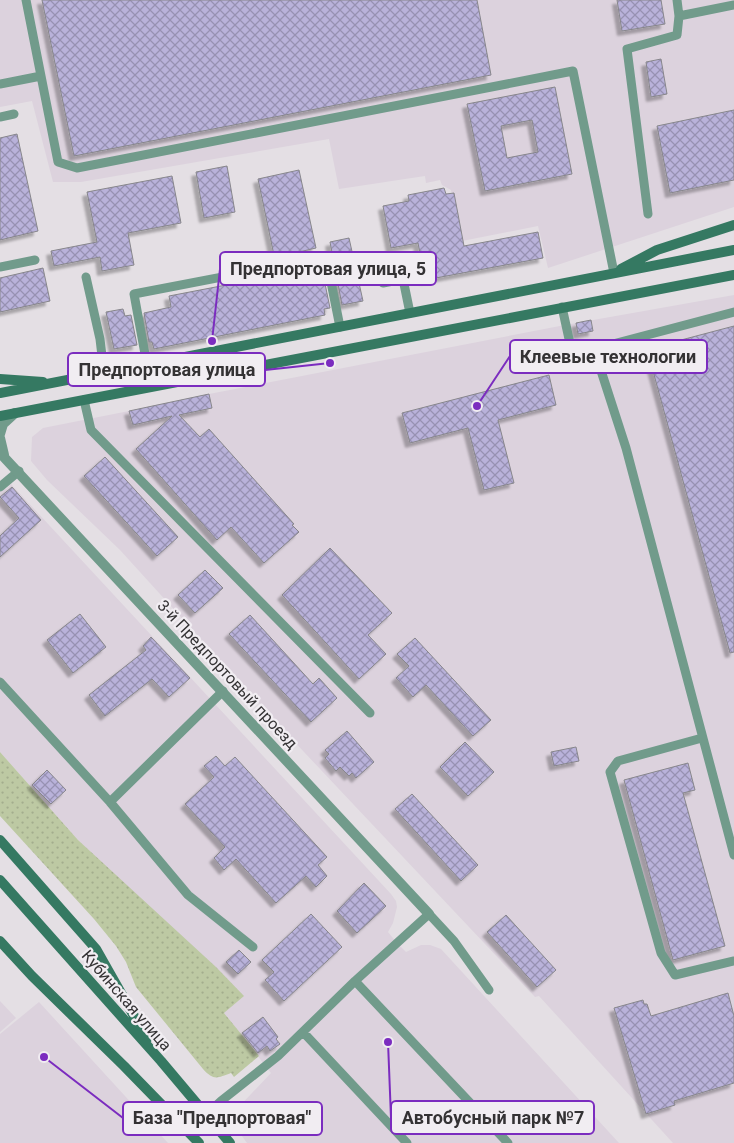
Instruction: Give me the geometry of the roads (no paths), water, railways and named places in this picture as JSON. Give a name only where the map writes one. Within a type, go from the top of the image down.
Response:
[{"type":"main road","points":[[614,273],[657,250],[734,225]]},
{"type":"main road","points":[[0,393],[734,250]]},
{"type":"main road","points":[[0,416],[734,275]]},
{"type":"main road","points":[[0,378],[54,383]]},
{"type":"main road","points":[[0,840],[96,949],[160,1061]]},
{"type":"main road","name":"Кубинская улица","points":[[0,880],[230,1143]]},
{"type":"main road","points":[[0,942],[199,1143]]},
{"type":"street","points":[[0,434],[4,424],[15,414]]},
{"type":"street","name":"3-й Предпортовый проезд","points":[[0,438],[2,454],[429,914]]},
{"type":"lane","points":[[26,0],[58,162],[77,168],[573,71],[614,273]]},
{"type":"lane","points":[[648,214],[627,49],[677,35],[679,16],[676,0]]},
{"type":"lane","points":[[679,16],[734,4]]},
{"type":"lane","points":[[0,84],[41,76]]},
{"type":"lane","points":[[0,117],[14,114]]},
{"type":"lane","points":[[147,365],[134,294],[152,290],[326,257],[340,327]]},
{"type":"lane","points":[[0,267],[35,260]]},
{"type":"lane","points":[[86,277],[100,339],[104,373]]},
{"type":"lane","points":[[383,283],[403,280],[410,314]]},
{"type":"lane","points":[[562,307],[571,348],[594,350],[734,312]]},
{"type":"lane","points":[[594,350],[626,448],[734,855]]},
{"type":"lane","points":[[84,400],[91,430],[370,713]]},
{"type":"lane","points":[[0,488],[19,471]]},
{"type":"lane","points":[[0,682],[110,802],[188,895],[253,947]]},
{"type":"lane","points":[[110,802],[223,691]]},
{"type":"lane","points":[[702,738],[618,761],[610,772],[661,953],[675,975],[734,961]]},
{"type":"lane","points":[[206,1115],[278,1056],[355,981],[429,914],[454,941],[489,990]]},
{"type":"lane","points":[[355,981],[508,1143]]},
{"type":"lane","points":[[303,1032],[407,1143]]},
{"type":"place","name":"Предпортовая улица, 5","points":[[212,341]]},
{"type":"place","name":"Предпортовая улица","points":[[330,363]]},
{"type":"place","name":"Клеевые технологии","points":[[477,406]]},
{"type":"place","name":"Автобусный парк №7","points":[[388,1042]]},
{"type":"place","name":"База \"Предпортовая\"","points":[[44,1057]]}]
